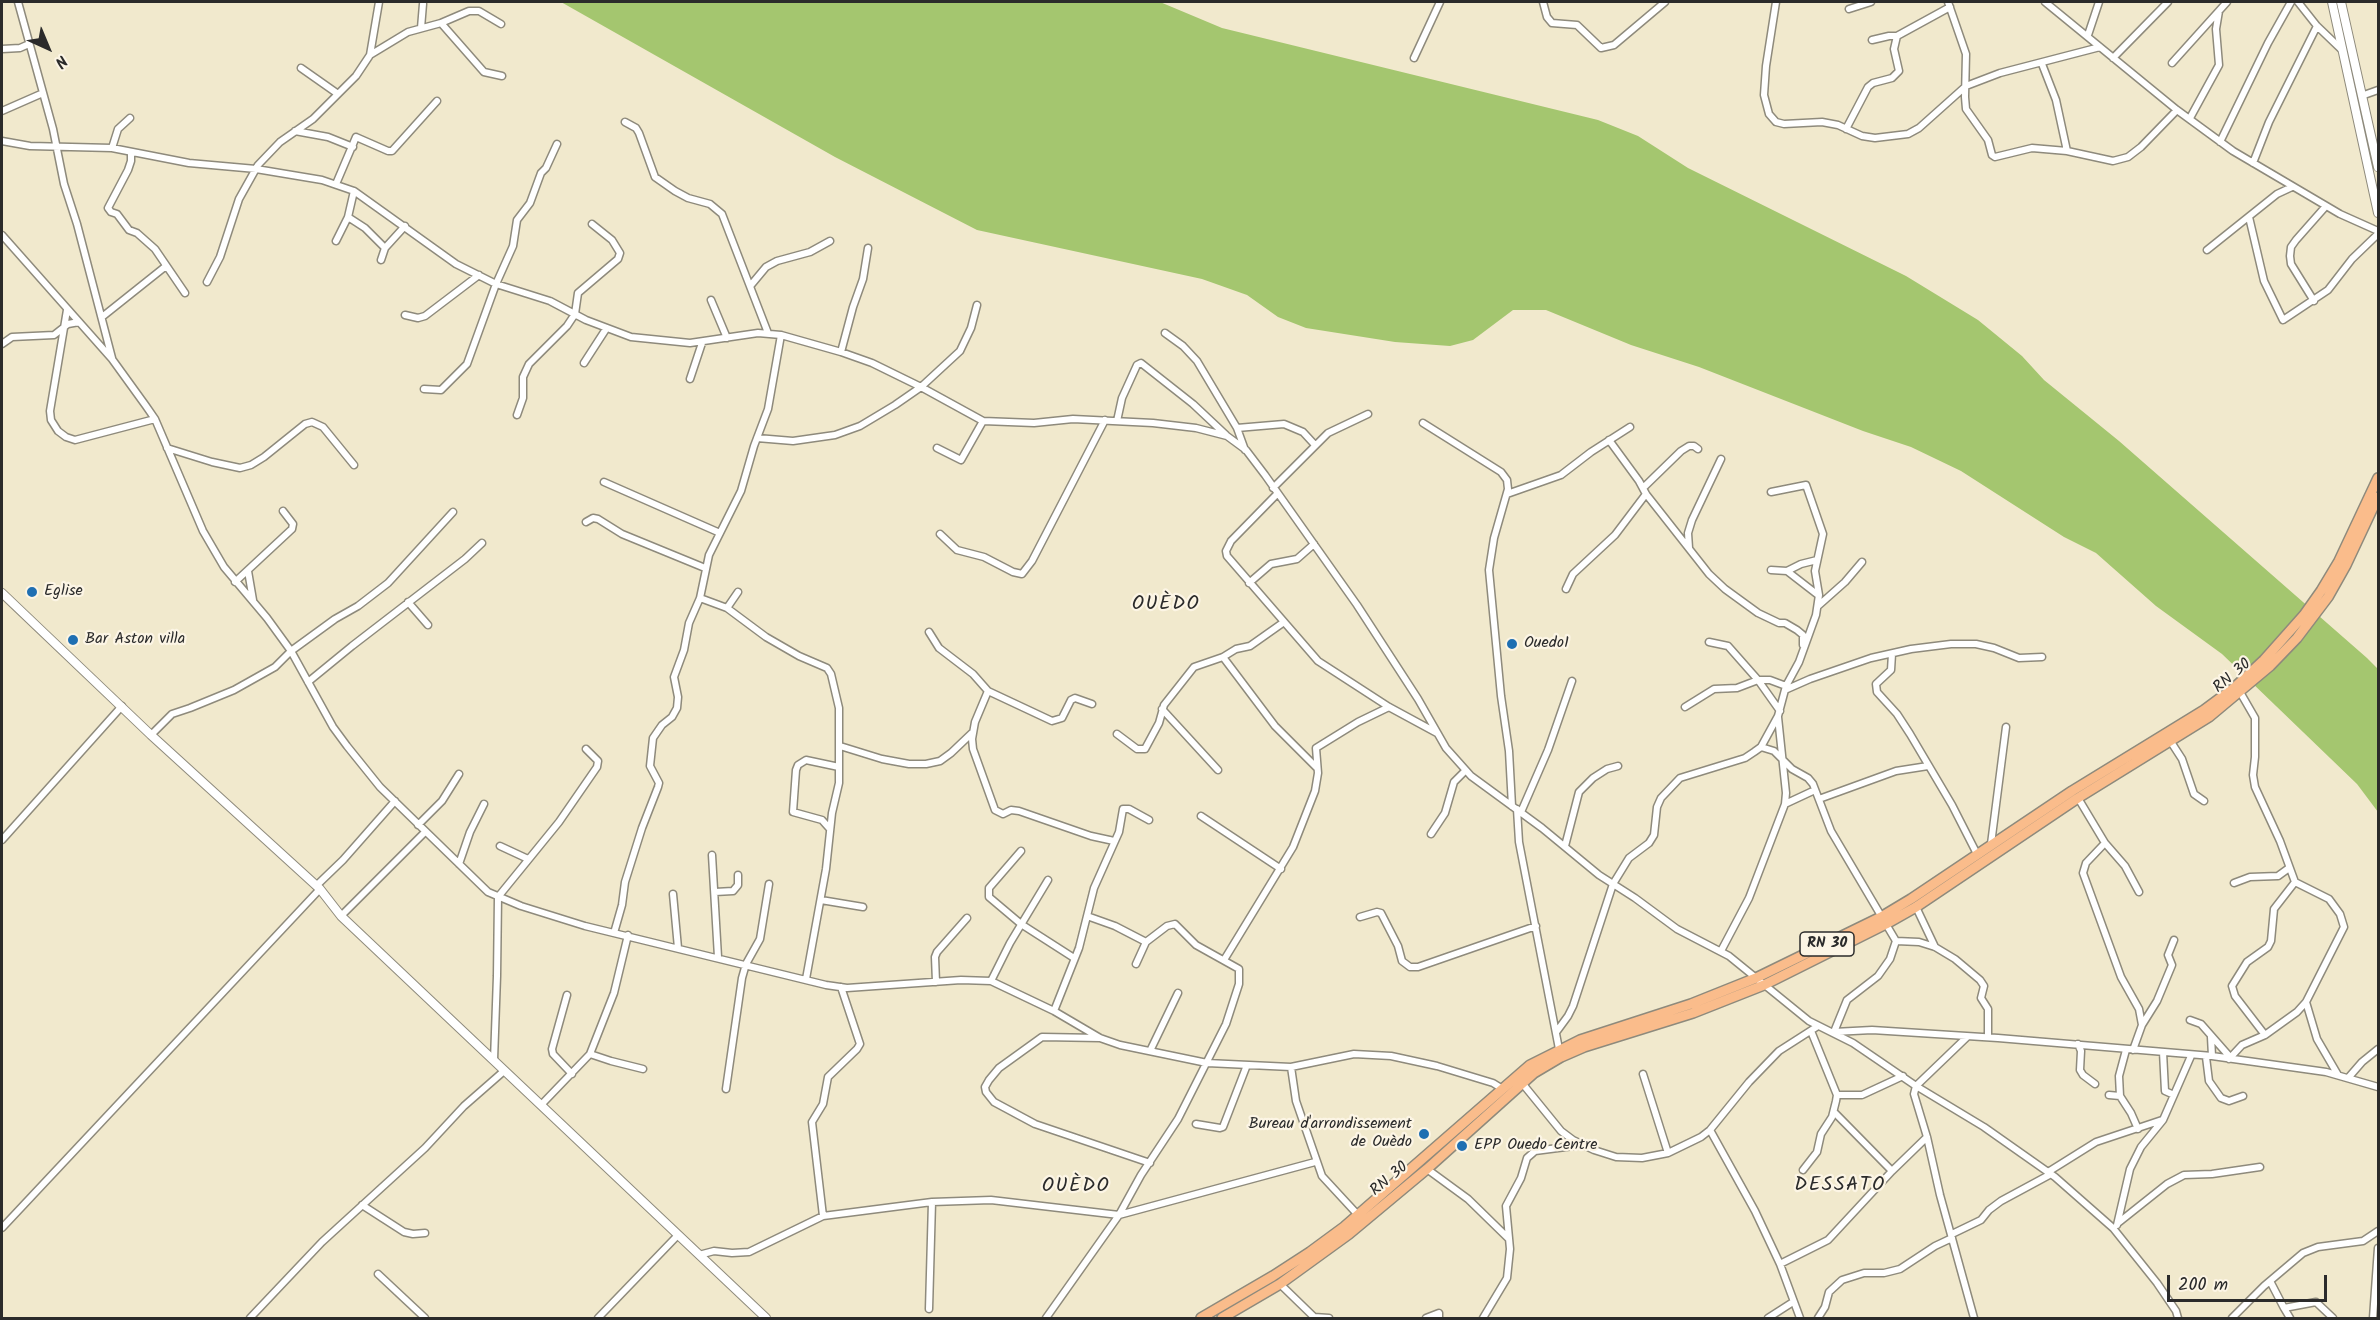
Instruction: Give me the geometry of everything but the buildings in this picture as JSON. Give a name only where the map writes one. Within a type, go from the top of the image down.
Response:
[{"type":"main road","name":"RN 30","points":[[1883,921],[1990,844],[2204,710],[2235,687],[2290,632],[2321,591],[2339,561],[2379,478]]},
{"type":"main road","name":"RN 30","points":[[1222,1318],[1280,1284],[1324,1254],[1427,1169],[1534,1073],[1584,1047],[1693,1013],[1916,907],[2078,798],[2171,742],[2240,692],[2297,638],[2328,597],[2379,497]]},
{"type":"main road","name":"RN 30","points":[[1201,1318],[1310,1252],[1358,1215],[1530,1065],[1580,1040],[1760,981]]},
{"type":"street","points":[[18,2],[44,93],[64,184],[112,359]]},
{"type":"street","points":[[207,282],[220,257],[239,199],[256,169],[270,152],[294,131],[313,119],[356,76],[370,55],[379,2]]},
{"type":"street","points":[[1414,58],[1440,2]]},
{"type":"street","points":[[1542,2],[1547,17],[1552,23],[1577,25],[1601,48],[1614,45],[1665,2]]},
{"type":"street","points":[[1776,2],[1764,85],[1769,114],[1776,122],[1784,124],[1822,122],[1838,125],[1862,136],[1875,138],[1908,134],[1966,86],[2000,74],[2100,47]]},
{"type":"street","points":[[1849,9],[1871,2]]},
{"type":"street","points":[[2045,2],[2177,110],[2220,142],[2326,206],[2379,232],[2352,259],[2328,290],[2283,320],[2264,281],[2249,217]]},
{"type":"street","points":[[2088,35],[2099,2]]},
{"type":"street","points":[[2113,58],[2168,2]]},
{"type":"street","points":[[2172,63],[2227,2]]},
{"type":"street","points":[[2220,142],[2268,43],[2291,2]]},
{"type":"street","points":[[2298,2],[2317,26],[2343,51]]},
{"type":"street","points":[[2332,2],[2379,213]]},
{"type":"street","points":[[2341,2],[2379,167]]},
{"type":"street","points":[[421,28],[423,4]]},
{"type":"street","points":[[1872,40],[1898,36],[1949,4],[1966,54],[1966,109],[1988,140],[1992,155],[1999,158],[2020,149],[2032,147],[2067,151],[2113,161],[2128,157],[2177,110]]},
{"type":"street","points":[[370,55],[408,32],[441,23],[474,10],[484,13],[501,24]]},
{"type":"street","points":[[2190,118],[2218,65],[2216,29],[2219,11]]},
{"type":"street","points":[[441,23],[484,72],[502,76]]},
{"type":"street","points":[[2253,163],[2269,122],[2317,26]]},
{"type":"street","points":[[1846,129],[1868,87],[1873,82],[1892,78],[1899,71],[1894,49],[1898,36]]},
{"type":"street","points":[[2,49],[20,48],[30,44]]},
{"type":"street","points":[[2042,64],[2056,100],[2067,151]]},
{"type":"street","points":[[301,68],[338,94]]},
{"type":"street","points":[[2364,95],[2379,90]]},
{"type":"street","points":[[2,111],[44,93]]},
{"type":"street","points":[[336,184],[356,137],[388,152],[437,101]]},
{"type":"street","points":[[112,148],[118,129],[130,118]]},
{"type":"street","points":[[625,122],[636,128],[655,177],[688,198],[710,204],[722,214],[768,333]]},
{"type":"street","points":[[294,131],[328,137],[353,147]]},
{"type":"street","points":[[2,141],[30,146],[112,148],[189,163],[256,169],[336,184],[354,191],[456,264],[479,276],[496,284],[550,301],[606,329],[645,340],[702,343],[758,333],[781,335],[872,363],[983,421],[1010,423],[1073,419],[1105,420],[1196,428],[1227,436]]},
{"type":"street","points":[[424,389],[441,390],[466,364],[513,246],[517,220],[530,203],[541,173],[546,168],[557,144]]},
{"type":"street","points":[[131,152],[128,170],[108,208],[117,214],[129,230],[137,232],[155,249],[185,293]]},
{"type":"street","points":[[2207,250],[2277,194],[2292,186]]},
{"type":"street","points":[[336,241],[348,217],[354,191]]},
{"type":"street","points":[[2314,301],[2291,264],[2291,247],[2326,206]]},
{"type":"street","points":[[348,217],[365,228],[385,248]]},
{"type":"street","points":[[517,415],[523,398],[523,378],[529,364],[567,326],[575,314],[578,293],[612,265],[620,253],[612,240],[592,224]]},
{"type":"street","points":[[381,260],[385,248],[405,226]]},
{"type":"street","points":[[2,236],[112,359],[155,419],[203,531],[236,582],[291,651],[347,746],[418,825],[488,892],[560,919],[841,987],[961,980],[991,981],[1054,1011],[1100,1038]]},
{"type":"street","points":[[751,285],[758,275],[772,264],[810,252],[830,242]]},
{"type":"street","points":[[842,352],[853,307],[863,279],[868,248]]},
{"type":"street","points":[[102,317],[166,266]]},
{"type":"street","points":[[405,315],[418,318],[425,316],[479,276]]},
{"type":"street","points":[[711,300],[727,338]]},
{"type":"street","points":[[757,438],[793,441],[849,431],[895,405],[921,387],[960,351],[971,328],[976,305]]},
{"type":"street","points":[[67,310],[62,327],[50,411],[51,420],[58,431],[75,440],[155,419]]},
{"type":"street","points":[[2,344],[12,337],[54,335],[62,327],[78,322]]},
{"type":"street","points":[[584,363],[606,329]]},
{"type":"street","points":[[1164,333],[1183,346],[1197,361],[1237,428],[1245,450]]},
{"type":"street","points":[[614,933],[622,905],[625,882],[659,783],[650,766],[653,738],[677,708],[678,697],[674,677],[684,650],[689,623],[700,598],[705,568],[741,491],[768,409],[781,335]]},
{"type":"street","points":[[690,379],[702,343]]},
{"type":"street","points":[[1117,421],[1122,398],[1134,371],[1141,363],[1245,450],[1357,605],[1446,748],[1465,771],[1612,884],[1677,929],[1720,951],[1795,1011],[1818,1026],[1834,1032],[2050,1173],[2115,1226],[2157,1283],[2176,1311],[2178,1318]]},
{"type":"street","points":[[1273,488],[1328,433],[1368,414]]},
{"type":"street","points":[[940,534],[957,550],[984,557],[1018,575],[1022,574],[1032,561],[1105,420]]},
{"type":"street","points":[[937,448],[961,460],[983,421]]},
{"type":"street","points":[[167,448],[240,468],[252,465],[305,424],[312,422],[323,427],[354,465]]},
{"type":"street","points":[[1423,423],[1501,472],[1507,480],[1507,494],[1494,538],[1489,570],[1501,696],[1519,842],[1551,1018],[1557,1032],[1559,1050]]},
{"type":"street","points":[[1237,428],[1284,424],[1303,432],[1315,445]]},
{"type":"street","points":[[1507,494],[1561,475],[1630,427]]},
{"type":"street","points":[[1609,440],[1644,491],[1709,574],[1740,601],[1758,613],[1785,623],[1803,635]]},
{"type":"street","points":[[1566,589],[1573,574],[1615,535],[1644,491],[1681,451],[1689,446],[1698,449]]},
{"type":"street","points":[[1689,548],[1688,533],[1692,520],[1721,459]]},
{"type":"street","points":[[604,482],[720,533]]},
{"type":"street","points":[[1557,1032],[1573,1006],[1612,884],[1629,858],[1649,843],[1654,835],[1657,807],[1670,787],[1680,778],[1745,758],[1761,747],[1779,714],[1786,688],[1810,632],[1817,606],[1819,596],[1815,571],[1823,534],[1821,522],[1812,505],[1808,488],[1801,485],[1771,492]]},
{"type":"street","points":[[1277,494],[1231,541],[1226,551],[1227,556],[1318,661],[1389,707],[1438,733]]},
{"type":"street","points":[[236,582],[292,529],[293,524],[283,511]]},
{"type":"street","points":[[151,735],[172,714],[201,704],[275,668],[291,651],[388,583],[453,513]]},
{"type":"street","points":[[586,522],[593,518],[598,519],[622,534],[705,568]]},
{"type":"street","points":[[308,682],[465,559],[482,543]]},
{"type":"street","points":[[1249,583],[1271,564],[1297,560],[1314,544]]},
{"type":"street","points":[[1771,570],[1787,571],[1817,560]]},
{"type":"street","points":[[1817,606],[1845,582],[1862,562]]},
{"type":"street","points":[[248,571],[254,603]]},
{"type":"street","points":[[1787,571],[1819,596]]},
{"type":"street","points":[[727,608],[738,592]]},
{"type":"street","points":[[2,593],[151,735],[318,887],[340,916],[766,1318]]},
{"type":"street","points":[[700,598],[727,608],[766,637],[826,668],[831,674],[839,708],[839,767],[806,979]]},
{"type":"street","points":[[408,602],[428,625]]},
{"type":"street","points":[[1117,734],[1137,749],[1145,748],[1159,723],[1162,709],[1194,667],[1259,642],[1284,622]]},
{"type":"street","points":[[929,632],[939,648],[973,675],[988,691],[1052,721],[1062,718],[1071,700],[1075,698],[1092,704]]},
{"type":"street","points":[[1803,635],[1810,632]]},
{"type":"street","points":[[1803,635],[1803,649]]},
{"type":"street","points":[[1709,642],[1728,646],[1758,680],[1779,714],[1786,793],[1785,804],[1749,898],[1720,951]]},
{"type":"street","points":[[1786,688],[1892,654],[1951,644],[1976,644],[2019,658],[2042,657]]},
{"type":"street","points":[[1892,654],[1891,669],[1878,680],[1875,688],[1896,714],[1952,805],[1977,854]]},
{"type":"street","points":[[1222,657],[1275,726],[1318,769]]},
{"type":"street","points":[[1685,707],[1714,689],[1737,687],[1758,680],[1777,682],[1786,688]]},
{"type":"street","points":[[1516,809],[1548,750],[1572,681]]},
{"type":"street","points":[[840,746],[882,759],[909,764],[940,761],[972,733],[988,691]]},
{"type":"street","points":[[2229,1058],[2242,1045],[2265,1035],[2297,1012],[2306,1002],[2344,927],[2340,914],[2330,899],[2295,882],[2280,841],[2255,787],[2253,775],[2255,718],[2240,692]]},
{"type":"street","points":[[2,840],[122,706]]},
{"type":"street","points":[[1224,960],[1293,847],[1313,798],[1318,769],[1316,748],[1389,707]]},
{"type":"street","points":[[1162,709],[1218,770]]},
{"type":"street","points":[[1990,844],[2006,727]]},
{"type":"street","points":[[972,733],[975,755],[998,813],[1019,811],[1091,836],[1114,841]]},
{"type":"street","points":[[2171,742],[2182,759],[2194,794],[2204,801]]},
{"type":"street","points":[[1761,747],[1774,751],[1792,769],[1808,778],[1831,831],[1896,941]]},
{"type":"street","points":[[494,1060],[498,897],[559,822],[597,767],[598,761],[586,749]]},
{"type":"street","points":[[830,830],[822,820],[793,812],[796,770],[798,765],[806,760],[839,767]]},
{"type":"street","points":[[1565,846],[1579,792],[1607,769],[1618,766]]},
{"type":"street","points":[[1819,799],[1896,771],[1928,766]]},
{"type":"street","points":[[1431,834],[1445,813],[1455,782],[1465,771]]},
{"type":"street","points":[[418,825],[442,801],[459,774]]},
{"type":"street","points":[[1785,804],[1815,790]]},
{"type":"street","points":[[2078,798],[2105,843],[2125,866],[2139,892]]},
{"type":"street","points":[[2,1227],[343,861],[395,801]]},
{"type":"street","points":[[459,864],[470,832],[484,804]]},
{"type":"street","points":[[1054,1011],[1079,948],[1094,888],[1119,831],[1121,812],[1125,808],[1149,820]]},
{"type":"street","points":[[1201,816],[1281,869]]},
{"type":"street","points":[[340,916],[425,832]]},
{"type":"street","points":[[2105,843],[2086,863],[2083,873],[2121,977],[2139,1009],[2142,1025]]},
{"type":"street","points":[[500,846],[528,859]]},
{"type":"street","points":[[1021,851],[990,888],[989,897],[1021,924],[1074,958]]},
{"type":"street","points":[[712,855],[718,957]]},
{"type":"street","points":[[2234,883],[2250,877],[2278,876],[2289,868]]},
{"type":"street","points":[[715,892],[733,891],[738,885],[738,875]]},
{"type":"street","points":[[991,981],[1021,924],[1048,880]]},
{"type":"street","points":[[2265,1035],[2235,996],[2232,986],[2247,962],[2268,947],[2271,941],[2274,909],[2295,882]]},
{"type":"street","points":[[726,1089],[742,978],[746,964],[760,939],[769,884]]},
{"type":"street","points":[[673,894],[678,948]]},
{"type":"street","points":[[820,900],[863,907]]},
{"type":"street","points":[[1916,907],[1935,947]]},
{"type":"street","points":[[1360,917],[1381,913],[1398,946],[1402,961],[1410,967],[1418,967],[1536,926]]},
{"type":"street","points":[[1087,916],[1115,926],[1146,942]]},
{"type":"street","points":[[936,982],[935,957],[937,952],[967,918]]},
{"type":"street","points":[[1046,1318],[1119,1215],[1178,1119],[1231,1013],[1239,984],[1239,969],[1196,945],[1175,924],[1167,926],[1146,942],[1136,964]]},
{"type":"street","points":[[541,1105],[590,1054],[615,993],[628,935]]},
{"type":"street","points":[[2138,1129],[2120,1096],[2119,1076],[2142,1025],[2157,1001],[2172,965],[2168,955],[2174,940]]},
{"type":"street","points":[[1896,941],[1919,942],[1935,947],[1955,959],[1980,980],[1984,986],[1982,998],[1988,1009],[1988,1037]]},
{"type":"street","points":[[1834,1032],[1847,1000],[1878,976],[1890,959],[1896,941]]},
{"type":"street","points":[[823,1216],[812,1122],[823,1104],[828,1077],[860,1044],[841,987]]},
{"type":"street","points":[[1150,1051],[1178,993]]},
{"type":"street","points":[[567,995],[552,1049],[553,1054],[572,1074]]},
{"type":"street","points":[[2306,1002],[2317,1040],[2338,1075]]},
{"type":"street","points":[[2190,1020],[2201,1024],[2229,1058]]},
{"type":"street","points":[[1522,1083],[1556,1127],[1583,1145],[1616,1157],[1642,1158],[1668,1153],[1701,1137],[1710,1130],[1749,1082],[1779,1051],[1818,1026]]},
{"type":"street","points":[[1834,1032],[1872,1030],[1988,1037],[2229,1058],[2349,1077],[2379,1087]]},
{"type":"street","points":[[1803,1170],[1817,1152],[1821,1134],[1834,1112],[1837,1095],[1811,1031]]},
{"type":"street","points":[[1150,1163],[1035,1124],[994,1102],[985,1087],[999,1068],[1042,1037],[1100,1038],[1208,1063],[1291,1066],[1354,1054],[1391,1056],[1437,1066],[1493,1083],[1501,1088]]},
{"type":"street","points":[[1967,1037],[1916,1086],[1914,1094],[1974,1318]]},
{"type":"street","points":[[2211,1037],[2209,1082],[2222,1098],[2229,1101],[2243,1096]]},
{"type":"street","points":[[2078,1044],[2081,1052],[2080,1070],[2095,1084]]},
{"type":"street","points":[[2349,1077],[2365,1058],[2379,1049]]},
{"type":"street","points":[[2163,1052],[2165,1091],[2174,1095]]},
{"type":"street","points":[[590,1054],[643,1069]]},
{"type":"street","points":[[2115,1226],[2130,1169],[2141,1147],[2163,1120],[2191,1056]]},
{"type":"street","points":[[1196,1124],[1222,1127],[1247,1065]]},
{"type":"street","points":[[1291,1066],[1296,1101],[1315,1162],[1322,1176],[1358,1215]]},
{"type":"street","points":[[250,1318],[322,1242],[425,1148],[464,1107],[504,1071]]},
{"type":"street","points":[[1643,1074],[1668,1153]]},
{"type":"street","points":[[1837,1095],[1862,1095],[1903,1076]]},
{"type":"street","points":[[2109,1095],[2120,1096]]},
{"type":"street","points":[[1834,1112],[1892,1171]]},
{"type":"street","points":[[1818,1318],[1825,1307],[1829,1292],[1842,1280],[1864,1273],[1900,1269],[1981,1220],[2001,1201],[2050,1173],[2096,1142],[2163,1120]]},
{"type":"street","points":[[1710,1130],[1755,1211],[1780,1264],[1800,1318]]},
{"type":"street","points":[[1780,1264],[1828,1240],[1927,1137]]},
{"type":"street","points":[[1483,1318],[1507,1278],[1510,1264],[1506,1206],[1530,1154],[1559,1146],[1583,1145]]},
{"type":"street","points":[[699,1255],[714,1251],[749,1252],[823,1216],[932,1202],[991,1200],[1119,1215],[1315,1162]]},
{"type":"street","points":[[2115,1226],[2160,1190],[2184,1175],[2212,1174],[2260,1167]]},
{"type":"street","points":[[1427,1169],[1468,1199],[1508,1238]]},
{"type":"street","points":[[929,1309],[932,1202]]},
{"type":"street","points":[[362,1205],[404,1232],[425,1233]]},
{"type":"street","points":[[2232,1318],[2303,1253],[2318,1247],[2363,1242],[2379,1231]]},
{"type":"street","points":[[598,1318],[678,1235]]},
{"type":"street","points":[[2373,1318],[2379,1248]]},
{"type":"street","points":[[378,1274],[424,1318]]},
{"type":"street","points":[[2270,1281],[2290,1318]]},
{"type":"street","points":[[1280,1284],[1314,1317],[1329,1318]]},
{"type":"street","points":[[1768,1318],[1793,1302]]},
{"type":"street","points":[[2284,1308],[2316,1302],[2333,1318]]},
{"type":"street","points":[[1426,1318],[1439,1312],[1439,1318]]},
{"type":"green space","points":[[561,2],[1160,2],[1222,28],[1598,120],[1638,136],[1688,168],[1906,276],[1978,320],[2022,356],[2044,380],[2119,441],[2367,658],[2378,669],[2378,812],[2357,784],[2222,654],[2156,606],[2096,553],[2064,537],[1961,471],[1911,447],[1863,431],[1699,367],[1631,345],[1546,310],[1513,310],[1473,340],[1450,346],[1395,342],[1306,328],[1278,317],[1247,295],[1202,279],[977,230],[835,157]]},
{"type":"place","name":"Eglise","points":[[32,592]]},
{"type":"place","name":"Bar Aston villa","points":[[73,640]]},
{"type":"place","name":"Ouedo1","points":[[1512,644]]},
{"type":"place","name":"Bureau d'arrondissement de Ouèdo","points":[[1424,1134]]},
{"type":"place","name":"EPP Ouedo Centre","points":[[1462,1146]]},
{"type":"district","name":"OUÈDO","points":[[1166,606]]},
{"type":"district","name":"DESSATO","points":[[1840,1187]]},
{"type":"district","name":"OUÈDO","points":[[1076,1188]]}]
